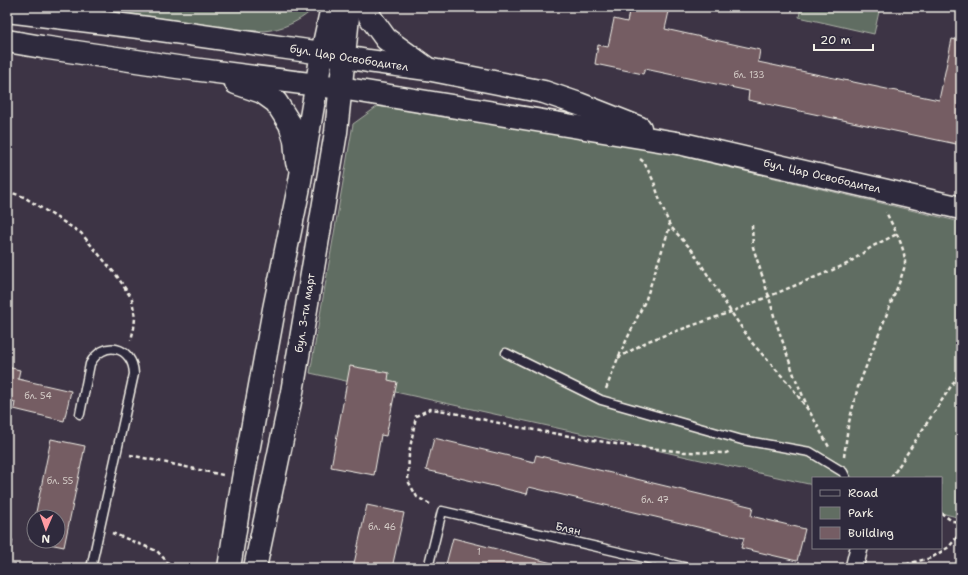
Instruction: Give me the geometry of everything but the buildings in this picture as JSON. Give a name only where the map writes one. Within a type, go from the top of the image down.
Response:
[{"type":"main road","points":[[229,568],[243,479],[274,308],[299,187],[322,53],[332,7]]},
{"type":"main road","name":"бул. 3-ти март","points":[[255,568],[292,392],[336,132],[349,7]]},
{"type":"main road","points":[[367,7],[370,17],[386,39],[427,69]]},
{"type":"main road","name":"бул. Цар Освободител","points":[[7,11],[147,28],[343,56],[427,69],[544,92],[682,144]]},
{"type":"main road","name":"бул. Цар Освободител","points":[[7,41],[177,67],[341,88],[682,144],[961,208]]},
{"type":"main road","points":[[177,67],[244,85],[262,92],[276,102],[290,124],[295,140],[299,187]]},
{"type":"street","points":[[854,568],[859,549]]},
{"type":"lane","points":[[80,414],[90,364],[93,358],[98,352],[112,348],[120,350],[126,354],[134,366],[134,374],[91,568]]},
{"type":"lane","points":[[506,353],[601,400],[742,440],[810,452],[844,475]]},
{"type":"lane","points":[[428,568],[442,511]]},
{"type":"lane","name":"Блян","points":[[442,511],[688,568]]},
{"type":"path","points":[[639,157],[644,162],[654,182],[670,226],[692,250],[753,344],[790,385],[811,414]]},
{"type":"path","points":[[844,475],[848,426],[858,387],[901,278],[905,264],[903,250],[897,234],[874,188]]},
{"type":"path","points":[[7,191],[24,197],[81,233],[117,276],[132,299],[135,318],[134,328],[126,354]]},
{"type":"path","points":[[601,400],[618,358],[646,299],[670,226]]},
{"type":"path","points":[[752,226],[753,247],[794,375],[811,414],[844,475]]},
{"type":"path","points":[[618,358],[648,341],[731,312],[847,264],[873,246],[897,234]]},
{"type":"path","points":[[892,477],[961,371]]},
{"type":"path","points":[[442,511],[417,497],[408,481],[409,454],[416,416],[430,410],[445,411],[517,427],[622,445],[685,452],[726,454],[737,448],[742,440]]},
{"type":"path","points":[[117,452],[243,479]]},
{"type":"path","points":[[942,514],[952,521],[961,522]]},
{"type":"path","points":[[100,528],[157,551],[173,568]]},
{"type":"path","points":[[900,568],[910,563],[931,558],[949,547],[961,532]]},
{"type":"green space","points":[[88,7],[315,7],[300,19],[289,25],[268,31],[246,31]]},
{"type":"green space","points":[[801,7],[880,7],[874,34],[799,17]]},
{"type":"green space","points":[[378,106],[660,151],[961,222],[961,518],[942,513],[942,477],[812,477],[812,485],[310,373],[353,124]]}]
